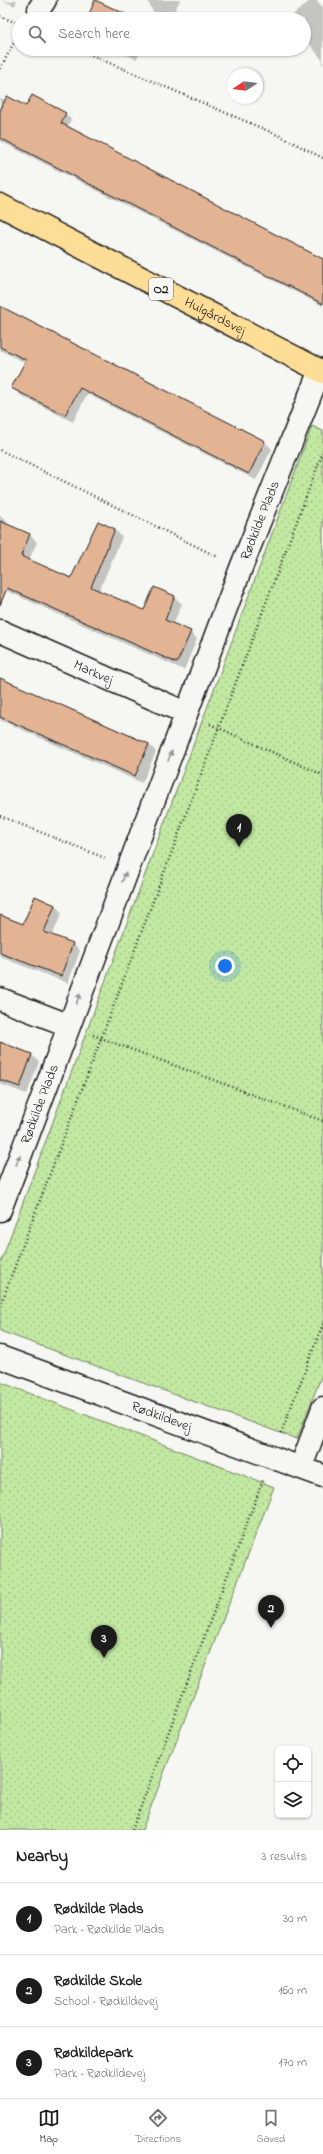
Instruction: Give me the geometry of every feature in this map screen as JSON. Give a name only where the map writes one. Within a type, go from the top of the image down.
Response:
[{"type":"main road","name":"Hulgårdsvej","points":[[0,205],[321,371]]},
{"type":"street","name":"Rødkilde Plads","points":[[0,1210],[68,1025],[241,568],[321,371]]},
{"type":"street","name":"Markvej","points":[[0,631],[186,713]]},
{"type":"street","points":[[0,999],[68,1025]]},
{"type":"street","name":"Rødkildevej","points":[[0,1357],[323,1476]]},
{"type":"street","points":[[301,1467],[323,1408]]},
{"type":"path","points":[[0,16],[12,21]]},
{"type":"path","points":[[0,69],[12,46]]},
{"type":"path","points":[[93,56],[280,136],[323,158]]},
{"type":"path","points":[[0,450],[241,568]]},
{"type":"path","points":[[0,1306],[103,1038],[323,452]]},
{"type":"path","points":[[186,713],[323,775]]},
{"type":"path","points":[[0,816],[128,868]]},
{"type":"path","points":[[68,1025],[323,1121]]},
{"type":"path","points":[[132,1830],[323,1324]]},
{"type":"green space","points":[[312,426],[323,431],[323,1372],[297,1439],[0,1331],[0,1264]]},
{"type":"green space","points":[[0,1382],[274,1487],[142,1830],[0,1830]]},
{"type":"building","points":[[95,0],[121,12],[90,12]]},
{"type":"building","points":[[32,95],[66,113],[61,123],[323,259],[323,304],[0,138],[0,111],[7,96],[26,106]]},
{"type":"building","points":[[0,306],[265,441],[249,474],[80,388],[65,415],[11,388],[26,360],[0,347]]},
{"type":"building","points":[[0,521],[30,534],[21,556],[71,578],[98,521],[115,529],[91,587],[144,610],[154,587],[175,596],[165,620],[191,631],[177,663],[7,588],[0,605]]},
{"type":"building","points":[[0,678],[149,744],[135,776],[0,717]]},
{"type":"building","points":[[35,896],[55,905],[44,932],[73,943],[61,976],[0,953],[0,915],[23,924]]},
{"type":"building","points":[[0,1042],[32,1054],[20,1087],[0,1080]]},
{"type":"place","name":"Rødkilde Plads","points":[[239,847]]},
{"type":"place","name":"Rødkilde Skole","points":[[271,1628]]},
{"type":"place","name":"Rødkildepark","points":[[104,1658]]}]
